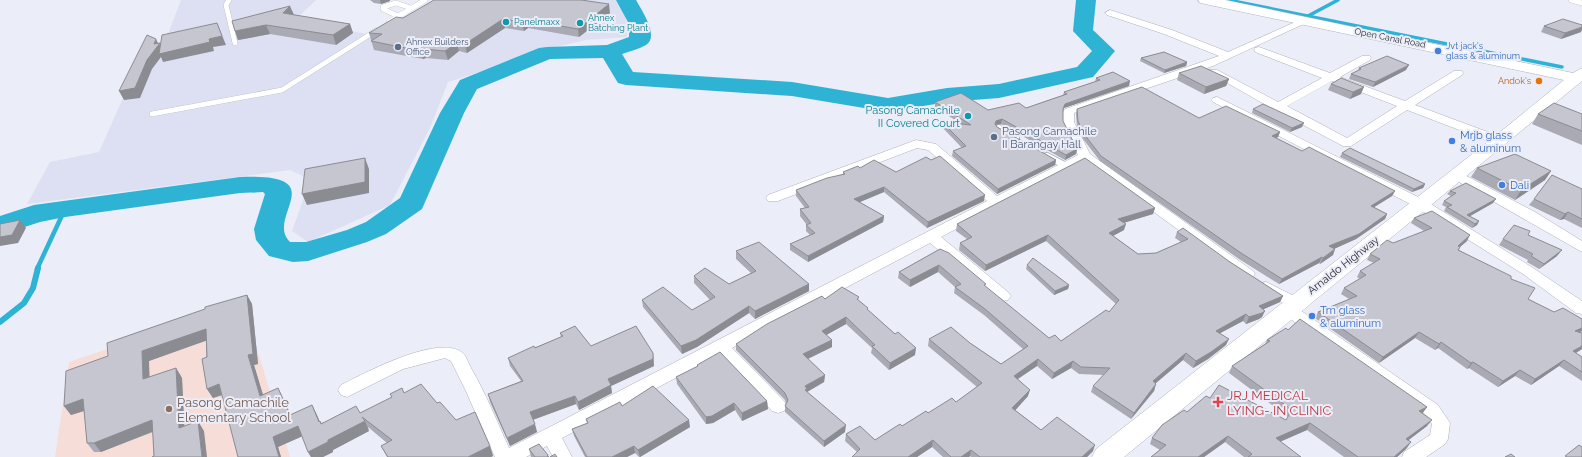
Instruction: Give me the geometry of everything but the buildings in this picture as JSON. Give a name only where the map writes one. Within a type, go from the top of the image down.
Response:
[{"type":"main road","name":"Open Canal Road","points":[[1205,0],[1547,70],[1579,75]]},
{"type":"main road","name":"Arnaldo Highway","points":[[1105,457],[1457,175],[1579,75]]},
{"type":"street","points":[[1110,13],[1168,32],[1228,56]]},
{"type":"street","points":[[1305,21],[1202,67],[1069,111],[1067,116],[1068,122],[1085,156],[1232,263],[1269,288],[1432,410],[1440,422],[1439,439],[1410,457]]},
{"type":"street","points":[[1286,38],[1211,71],[1347,143],[1408,106],[1458,73]]},
{"type":"street","points":[[1259,50],[1500,140]]},
{"type":"street","points":[[1277,107],[1366,58]]},
{"type":"street","points":[[1217,100],[1421,204],[1528,271],[1582,309]]},
{"type":"street","points":[[773,198],[916,144],[932,147],[997,203]]},
{"type":"street","points":[[509,457],[1085,156]]},
{"type":"street","points":[[1457,175],[1530,215],[1582,247]]},
{"type":"street","points":[[932,237],[1003,296]]},
{"type":"street","points":[[722,347],[778,406]]},
{"type":"street","points":[[347,390],[397,365],[418,358],[446,352],[456,357],[474,389],[504,457]]},
{"type":"street","points":[[551,435],[563,457]]},
{"type":"lane","points":[[229,0],[226,4],[235,43]]},
{"type":"lane","points":[[152,114],[282,90],[425,0]]},
{"type":"lane","points":[[1571,0],[1582,4]]},
{"type":"lane","points":[[398,16],[383,9],[383,7],[396,3],[411,8]]},
{"type":"lane","points":[[999,128],[1023,142]]},
{"type":"lane","points":[[1040,152],[1066,166]]},
{"type":"shaded area","points":[[181,0],[316,0],[295,20],[377,36],[437,0],[619,0],[628,25],[627,37],[586,40],[560,46],[448,82],[430,128],[390,205],[308,242],[292,231],[306,192],[307,178],[290,170],[27,204],[50,162],[99,152],[143,53],[163,47]]},
{"type":"shaded area","name":"Pasong Camachile Elementary School","points":[[243,303],[290,457],[55,457],[69,362]]},
{"type":"waterway","points":[[610,51],[640,40],[639,24],[626,0]]},
{"type":"waterway","points":[[610,51],[626,78],[792,89],[888,105],[947,95],[999,91],[1085,72],[1104,51],[1083,31],[1086,0]]},
{"type":"waterway","points":[[1228,0],[1562,67]]},
{"type":"waterway","points":[[1308,16],[1338,0]]},
{"type":"waterway","points":[[0,226],[34,214],[65,209],[240,185],[266,184],[277,188],[279,194],[269,229],[271,240],[280,249],[293,252],[308,251],[357,236],[376,228],[412,203],[452,113],[468,85],[547,53],[610,51]]},
{"type":"waterway","points":[[37,269],[65,209]]},
{"type":"waterway","points":[[0,322],[24,303],[33,288],[38,268]]},
{"type":"place","name":"Panelmaxx","points":[[506,22]]},
{"type":"place","name":"Ahnex Batching Plant","points":[[580,23]]},
{"type":"place","name":"Ahnex Builders Office","points":[[398,47]]},
{"type":"place","name":"Jvt jack's glass & aluminum","points":[[1438,51]]},
{"type":"place","name":"Andok's","points":[[1539,81]]},
{"type":"place","name":"Pasong Camachile II Covered Court","points":[[968,116]]},
{"type":"place","name":"Pasong Camachile II Barangay Hall","points":[[994,137]]},
{"type":"place","name":"Mrjb glass & aluminum","points":[[1452,141]]},
{"type":"place","name":"Dali","points":[[1502,185]]},
{"type":"place","name":"Tm glass & aluminum","points":[[1312,316]]},
{"type":"place","name":"JRJ MEDICAL LYING- IN CLINIC","points":[[1218,402]]},
{"type":"place","name":"Pasong Camachile Elementary School","points":[[169,409]]}]
